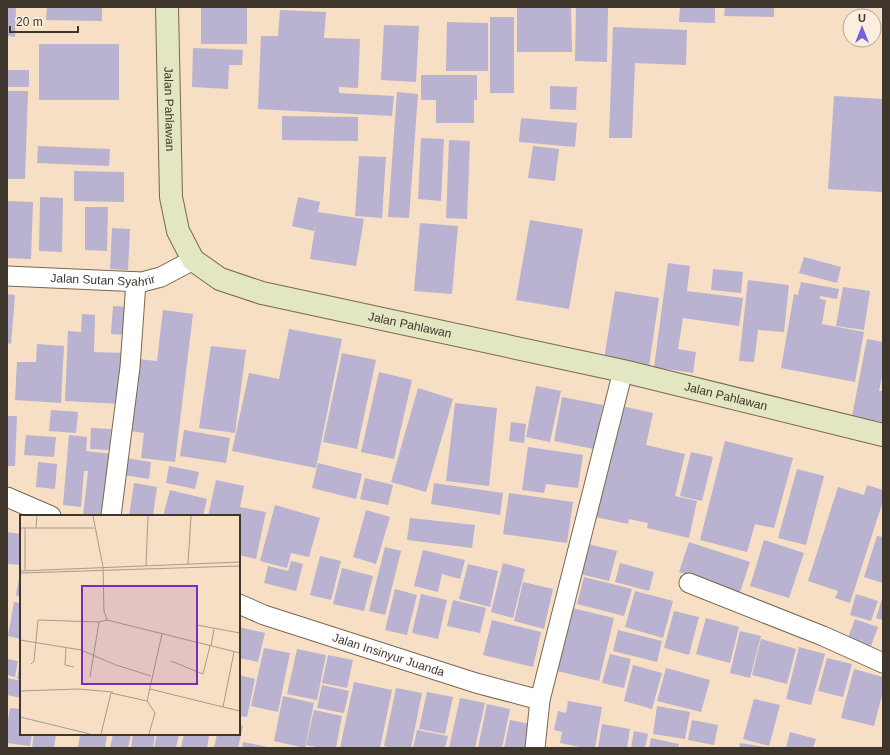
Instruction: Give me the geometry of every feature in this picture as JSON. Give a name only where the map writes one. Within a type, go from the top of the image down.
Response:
[{"type":"main road","name":"Jalan Pahlawan","points":[[167,7],[171,197],[178,231],[193,260],[220,279],[262,293],[623,371],[883,435]]},
{"type":"street","name":"Jalan Sutan Syahrir","points":[[7,276],[139,282],[161,277],[193,260]]},
{"type":"street","points":[[111,515],[139,282]]},
{"type":"street","points":[[535,748],[540,700],[623,371]]},
{"type":"street","points":[[7,497],[49,515]]},
{"type":"street","points":[[689,583],[823,636],[883,663]]},
{"type":"street","name":"Jalan Insinyur Juanda","points":[[240,604],[279,620],[476,683],[540,700]]},
{"type":"building","points":[[7,7],[16,7],[15,37],[7,36]]},
{"type":"building","points":[[47,7],[102,7],[102,21],[46,20]]},
{"type":"building","points":[[201,7],[247,7],[247,44],[201,44]]},
{"type":"building","points":[[517,7],[571,7],[572,52],[517,52]]},
{"type":"building","points":[[576,7],[608,7],[607,62],[575,61]]},
{"type":"building","points":[[680,7],[715,7],[715,23],[679,22]]},
{"type":"building","points":[[725,7],[774,7],[774,17],[724,16]]},
{"type":"building","points":[[280,10],[326,12],[324,38],[360,39],[358,88],[339,87],[339,93],[394,96],[392,116],[258,109],[261,36],[278,36]]},
{"type":"building","points":[[490,17],[514,17],[514,93],[490,93]]},
{"type":"building","points":[[447,22],[488,23],[488,71],[446,71]]},
{"type":"building","points":[[384,25],[419,26],[416,82],[381,80]]},
{"type":"building","points":[[613,27],[687,30],[686,65],[635,63],[632,138],[609,138]]},
{"type":"building","points":[[39,44],[119,44],[119,100],[39,100]]},
{"type":"building","points":[[193,48],[243,50],[242,65],[229,65],[228,89],[192,87]]},
{"type":"building","points":[[7,70],[29,70],[29,87],[7,87]]},
{"type":"building","points":[[421,75],[477,75],[477,100],[474,100],[474,123],[436,123],[436,100],[421,100]]},
{"type":"building","points":[[550,86],[577,87],[576,110],[550,109]]},
{"type":"building","points":[[7,91],[28,91],[25,179],[7,179]]},
{"type":"building","points":[[397,92],[418,94],[409,218],[388,217]]},
{"type":"building","points":[[834,96],[883,99],[883,192],[828,189]]},
{"type":"building","points":[[282,116],[358,117],[358,141],[282,140]]},
{"type":"building","points":[[521,118],[577,123],[575,147],[519,142]]},
{"type":"building","points":[[421,138],[444,139],[441,201],[418,199]]},
{"type":"building","points":[[449,140],[470,141],[467,219],[446,218]]},
{"type":"building","points":[[38,146],[110,149],[109,166],[37,163]]},
{"type":"building","points":[[533,146],[559,149],[555,181],[528,178]]},
{"type":"building","points":[[359,156],[386,157],[382,218],[355,216]]},
{"type":"building","points":[[74,171],[124,172],[124,202],[74,201]]},
{"type":"building","points":[[40,197],[63,198],[62,252],[39,251]]},
{"type":"building","points":[[298,197],[320,202],[318,212],[364,219],[356,266],[310,259],[316,222],[314,231],[292,226]]},
{"type":"building","points":[[7,201],[33,202],[31,259],[7,258]]},
{"type":"building","points":[[85,207],[108,207],[107,251],[85,250]]},
{"type":"building","points":[[530,220],[583,229],[569,309],[516,300]]},
{"type":"building","points":[[420,223],[458,226],[452,294],[414,291]]},
{"type":"building","points":[[112,228],[130,229],[128,270],[110,269]]},
{"type":"building","points":[[804,257],[841,267],[837,283],[799,273]]},
{"type":"building","points":[[668,263],[690,266],[687,291],[743,298],[739,326],[683,318],[678,349],[696,352],[693,373],[654,367]]},
{"type":"building","points":[[713,269],[743,272],[741,293],[711,290]]},
{"type":"building","points":[[748,280],[789,285],[784,332],[758,330],[754,362],[739,361]]},
{"type":"building","points":[[801,282],[839,289],[837,299],[820,296],[820,299],[826,300],[822,324],[864,332],[855,382],[781,368],[794,294],[798,295]]},
{"type":"building","points":[[843,287],[870,291],[864,330],[836,326]]},
{"type":"building","points":[[615,291],[659,298],[649,366],[604,359]]},
{"type":"building","points":[[7,294],[15,295],[11,344],[7,343]]},
{"type":"building","points":[[113,306],[130,307],[128,335],[111,334]]},
{"type":"building","points":[[163,310],[193,314],[175,462],[141,458],[144,433],[130,431],[138,359],[157,361]]},
{"type":"building","points":[[82,314],[95,315],[94,352],[124,353],[121,404],[65,401],[68,331],[81,332]]},
{"type":"building","points":[[289,329],[342,339],[316,468],[232,451],[249,373],[279,379]]},
{"type":"building","points":[[867,339],[883,342],[883,372],[879,391],[883,391],[883,422],[852,416]]},
{"type":"building","points":[[37,344],[64,346],[61,403],[15,400],[17,362],[36,362]]},
{"type":"building","points":[[211,346],[246,350],[235,433],[199,428]]},
{"type":"building","points":[[342,353],[376,360],[357,449],[323,442]]},
{"type":"building","points":[[379,372],[412,380],[394,459],[361,452]]},
{"type":"building","points":[[536,386],[561,391],[550,442],[526,437]]},
{"type":"building","points":[[418,388],[453,399],[426,492],[391,482]]},
{"type":"building","points":[[562,397],[603,405],[594,449],[554,441]]},
{"type":"building","points":[[455,403],[497,408],[489,486],[446,481]]},
{"type":"building","points":[[617,405],[653,413],[646,445],[685,454],[675,496],[697,501],[689,538],[647,528],[648,523],[629,519],[628,524],[591,516]]},
{"type":"building","points":[[51,410],[78,412],[76,433],[49,431]]},
{"type":"building","points":[[7,416],[17,416],[15,466],[7,466]]},
{"type":"building","points":[[511,422],[526,424],[524,443],[509,441]]},
{"type":"building","points":[[91,428],[111,429],[110,450],[90,449]]},
{"type":"building","points":[[184,430],[230,438],[226,463],[180,456]]},
{"type":"building","points":[[26,435],[56,437],[54,457],[24,455]]},
{"type":"building","points":[[69,435],[87,437],[86,451],[112,454],[107,515],[83,515],[88,471],[84,471],[81,507],[63,505]]},
{"type":"building","points":[[725,441],[793,458],[774,528],[755,524],[747,552],[700,540]]},
{"type":"building","points":[[528,447],[583,455],[578,488],[546,484],[544,493],[522,490]]},
{"type":"building","points":[[691,452],[713,457],[702,501],[680,496]]},
{"type":"building","points":[[126,458],[151,462],[149,479],[124,475]]},
{"type":"building","points":[[38,462],[57,464],[55,489],[36,487]]},
{"type":"building","points":[[318,463],[362,474],[356,499],[312,488]]},
{"type":"building","points":[[169,466],[199,472],[195,489],[166,483]]},
{"type":"building","points":[[797,469],[824,476],[806,545],[778,538]]},
{"type":"building","points":[[365,478],[393,485],[388,505],[360,499]]},
{"type":"building","points":[[216,480],[244,486],[240,507],[266,512],[256,559],[240,555],[240,515],[208,515]]},
{"type":"building","points":[[134,483],[157,487],[153,515],[129,515]]},
{"type":"building","points":[[434,483],[503,493],[500,515],[431,504]]},
{"type":"building","points":[[867,485],[883,490],[883,501],[850,603],[835,598],[838,591],[808,581],[838,487],[864,495]]},
{"type":"building","points":[[170,490],[207,499],[203,515],[163,515]]},
{"type":"building","points":[[509,493],[573,502],[567,543],[503,534]]},
{"type":"building","points":[[275,505],[320,518],[309,557],[291,553],[287,568],[260,561]]},
{"type":"building","points":[[366,510],[390,517],[376,564],[353,557]]},
{"type":"building","points":[[410,518],[475,525],[472,548],[407,540]]},
{"type":"building","points":[[7,532],[20,534],[20,565],[7,564]]},
{"type":"building","points":[[877,536],[883,537],[883,583],[864,577]]},
{"type":"building","points":[[764,540],[804,553],[789,598],[750,586]]},
{"type":"building","points":[[689,542],[750,562],[740,592],[679,572]]},
{"type":"building","points":[[588,544],[617,551],[609,581],[580,574]]},
{"type":"building","points":[[385,547],[401,551],[385,615],[369,611]]},
{"type":"building","points":[[423,550],[465,560],[460,579],[442,574],[438,592],[414,586]]},
{"type":"building","points":[[320,556],[341,561],[331,600],[310,595]]},
{"type":"building","points":[[291,561],[303,564],[296,591],[264,583],[268,566],[288,571]]},
{"type":"building","points":[[503,563],[525,569],[513,618],[491,612]]},
{"type":"building","points":[[620,563],[654,572],[649,591],[615,582]]},
{"type":"building","points":[[468,564],[498,571],[490,607],[459,599]]},
{"type":"building","points":[[342,568],[373,576],[364,611],[333,604]]},
{"type":"building","points":[[20,574],[20,597],[16,595]]},
{"type":"building","points":[[584,577],[632,589],[624,616],[577,604]]},
{"type":"building","points":[[523,582],[553,589],[544,629],[514,621]]},
{"type":"building","points":[[395,589],[417,595],[407,635],[385,630]]},
{"type":"building","points":[[635,591],[673,601],[663,638],[625,627]]},
{"type":"building","points":[[421,594],[447,600],[438,639],[412,633]]},
{"type":"building","points":[[856,594],[878,601],[871,621],[850,615]]},
{"type":"building","points":[[883,596],[883,620],[876,618]]},
{"type":"building","points":[[453,600],[486,608],[480,633],[447,626]]},
{"type":"building","points":[[14,602],[20,603],[20,639],[8,636]]},
{"type":"building","points":[[568,607],[614,618],[599,681],[553,670]]},
{"type":"building","points":[[674,611],[699,617],[689,655],[664,648]]},
{"type":"building","points":[[706,618],[739,627],[730,663],[696,654]]},
{"type":"building","points":[[855,619],[878,627],[871,646],[848,638]]},
{"type":"building","points":[[492,620],[541,632],[533,667],[483,655]]},
{"type":"building","points":[[240,627],[265,633],[258,662],[240,658]]},
{"type":"building","points":[[618,630],[662,641],[657,662],[613,651]]},
{"type":"building","points":[[740,631],[761,636],[750,678],[730,673]]},
{"type":"building","points":[[761,639],[796,649],[787,684],[752,675]]},
{"type":"building","points":[[799,647],[825,654],[811,705],[786,699]]},
{"type":"building","points":[[264,648],[290,653],[278,712],[251,706]]},
{"type":"building","points":[[297,649],[326,655],[317,700],[287,694]]},
{"type":"building","points":[[610,654],[631,659],[624,688],[602,683]]},
{"type":"building","points":[[328,655],[353,660],[347,688],[322,683]]},
{"type":"building","points":[[827,658],[852,664],[843,697],[818,691]]},
{"type":"building","points":[[7,659],[18,661],[15,677],[7,675]]},
{"type":"building","points":[[20,661],[20,680],[17,679]]},
{"type":"building","points":[[633,665],[662,673],[652,709],[624,701]]},
{"type":"building","points":[[666,668],[710,680],[701,712],[657,701]]},
{"type":"building","points":[[854,669],[883,677],[883,691],[874,726],[841,718]]},
{"type":"building","points":[[240,675],[255,679],[247,717],[240,716]]},
{"type":"building","points":[[7,678],[20,681],[20,698],[7,695]]},
{"type":"building","points":[[354,682],[392,690],[380,748],[340,748]]},
{"type":"building","points":[[322,685],[349,691],[344,713],[317,708]]},
{"type":"building","points":[[396,688],[422,693],[411,748],[393,748],[384,746]]},
{"type":"building","points":[[427,692],[453,697],[445,734],[419,729]]},
{"type":"building","points":[[283,696],[314,703],[305,748],[274,741]]},
{"type":"building","points":[[460,698],[485,703],[475,748],[449,748]]},
{"type":"building","points":[[754,699],[780,705],[769,746],[743,739]]},
{"type":"building","points":[[568,701],[602,707],[595,748],[585,748],[560,743],[562,732],[554,730],[558,711],[566,713]]},
{"type":"building","points":[[487,704],[510,709],[502,748],[478,748]]},
{"type":"building","points":[[657,706],[690,712],[685,739],[653,734]]},
{"type":"building","points":[[10,708],[20,709],[20,735],[32,735],[30,746],[7,743],[7,726]]},
{"type":"building","points":[[314,710],[342,716],[336,748],[322,748],[306,745]]},
{"type":"building","points":[[510,720],[535,725],[530,748],[504,748]]},
{"type":"building","points":[[692,720],[718,725],[714,745],[688,740]]},
{"type":"building","points":[[602,724],[630,729],[627,748],[598,748]]},
{"type":"building","points":[[240,725],[243,726],[238,748],[214,748],[217,735],[240,735]]},
{"type":"building","points":[[417,730],[448,736],[445,748],[413,748]]},
{"type":"building","points":[[634,731],[648,734],[645,748],[631,748]]},
{"type":"building","points":[[790,732],[816,739],[813,748],[786,748]]},
{"type":"building","points":[[34,735],[56,735],[54,748],[32,748]]},
{"type":"building","points":[[80,735],[107,735],[105,748],[78,748]]},
{"type":"building","points":[[113,735],[131,735],[128,748],[110,748]]},
{"type":"building","points":[[133,735],[155,735],[153,748],[131,748]]},
{"type":"building","points":[[157,735],[179,735],[176,748],[154,748]]},
{"type":"building","points":[[184,735],[209,736],[207,748],[181,748]]},
{"type":"building","points":[[651,738],[679,744],[678,748],[649,748]]},
{"type":"building","points":[[243,742],[268,747],[268,748],[242,748]]},
{"type":"building","points":[[740,743],[766,747],[766,748],[739,748]]}]
